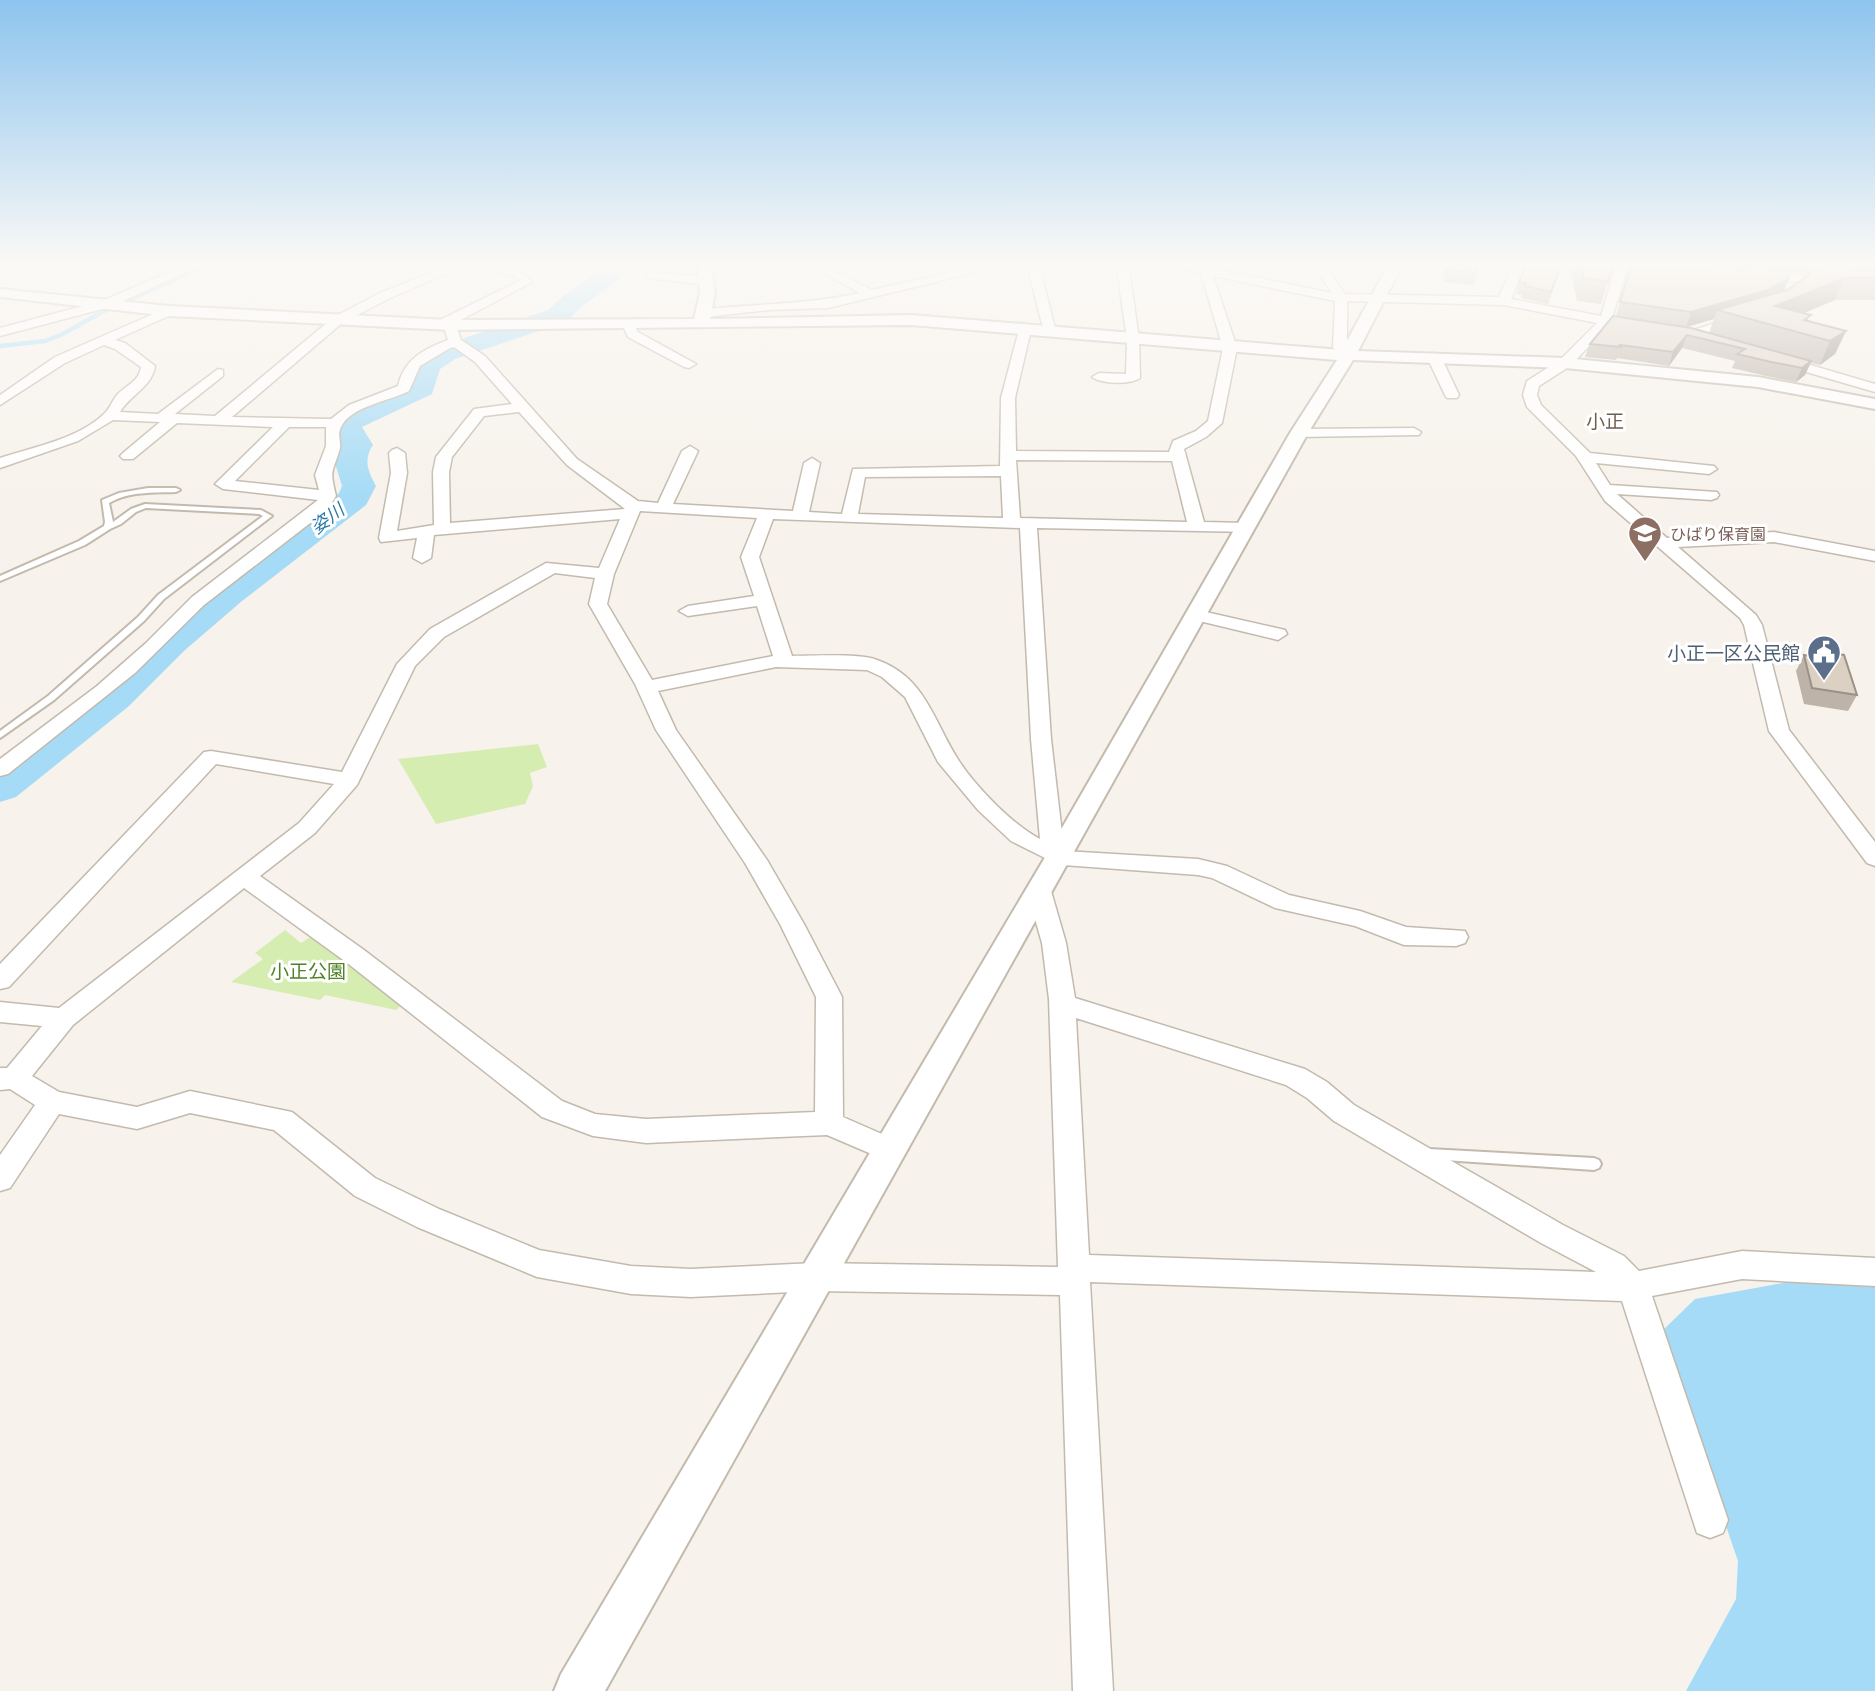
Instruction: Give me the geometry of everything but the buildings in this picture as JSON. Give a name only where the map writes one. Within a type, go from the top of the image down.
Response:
[{"type":"street","points":[[0,401],[37,373],[101,341]]},
{"type":"street","points":[[0,463],[76,436],[110,416],[123,397],[148,375],[148,366],[120,346],[106,341]]},
{"type":"street","points":[[219,420],[313,341]]},
{"type":"street","points":[[647,341],[689,364]]},
{"type":"street","points":[[1022,341],[1008,398],[1008,463],[1020,524],[1055,856]]},
{"type":"street","points":[[1099,377],[1133,378],[1133,341]]},
{"type":"street","points":[[1144,341],[1348,355],[1565,363],[1758,382],[1875,404]]},
{"type":"street","points":[[1197,527],[1177,457],[1178,444],[1201,434],[1215,423],[1230,348],[1228,341]]},
{"type":"street","points":[[1340,341],[1340,348],[1348,355]]},
{"type":"street","points":[[578,1691],[1039,891],[1055,856],[1197,615],[1299,433],[1356,341]]},
{"type":"street","points":[[1586,341],[1565,363],[1532,384],[1530,395],[1534,407],[1584,457],[1605,489],[1625,512],[1747,615],[1753,625],[1779,731],[1875,858]]},
{"type":"street","points":[[1710,341],[1714,342]]},
{"type":"street","points":[[0,769],[85,708],[180,621],[198,601],[321,507],[328,496],[323,475],[333,446],[329,436],[332,424],[343,415],[404,388],[410,367],[416,360],[455,342],[480,359],[572,462],[633,510]]},
{"type":"street","points":[[1434,357],[1452,396]]},
{"type":"street","points":[[1766,357],[1875,387]]},
{"type":"street","points":[[128,456],[218,373]]},
{"type":"street","points":[[422,558],[434,531],[444,457],[479,412],[522,407]]},
{"type":"street","points":[[110,416],[332,424]]},
{"type":"street","points":[[285,423],[223,484],[328,496]]},
{"type":"street","points":[[1299,433],[1414,432]]},
{"type":"street","points":[[663,508],[690,451]]},
{"type":"street","points":[[397,453],[399,473],[387,538],[505,522],[663,508],[849,519],[1247,528]]},
{"type":"street","points":[[849,519],[858,472],[1177,457]]},
{"type":"street","points":[[1584,457],[1709,468]]},
{"type":"street","points":[[800,517],[812,463]]},
{"type":"street","points":[[1605,489],[1711,495]]},
{"type":"street","points":[[633,510],[605,574],[598,604],[647,687],[666,730],[761,871],[792,924],[829,997],[829,1123]]},
{"type":"street","points":[[767,515],[750,557],[784,661]]},
{"type":"street","points":[[1664,543],[1774,537],[1875,556]]},
{"type":"street","points":[[605,574],[552,567],[437,633],[407,664],[349,780],[307,828],[107,982],[64,1018],[7,1079],[52,1102],[137,1118],[190,1102],[282,1120],[365,1186],[428,1218],[537,1263],[631,1280],[691,1283],[816,1277],[1074,1275],[1609,1287],[1633,1286],[1742,1265],[1875,1272]]},
{"type":"street","points":[[688,611],[762,600]]},
{"type":"street","points":[[1197,615],[1278,634]]},
{"type":"street","points":[[647,687],[784,661],[871,664],[906,685],[923,707],[948,761],[969,789],[1026,841],[1055,856],[1198,867],[1219,872],[1283,902],[1360,919],[1404,936],[1456,937]]},
{"type":"street","points":[[0,980],[211,757],[349,780]]},
{"type":"street","points":[[245,877],[355,956],[552,1109],[593,1125],[646,1131],[829,1123],[888,1149]]},
{"type":"street","points":[[1039,891],[1054,943],[1062,1004],[1093,1691]]},
{"type":"street","points":[[1062,1004],[1295,1077],[1317,1090],[1344,1113],[1552,1234],[1614,1266],[1633,1286],[1710,1520]]},
{"type":"street","points":[[0,1012],[64,1018]]},
{"type":"street","points":[[0,1179],[52,1102]]},
{"type":"lane","points":[[107,527],[109,522],[105,502],[112,497],[128,492],[176,490]]},
{"type":"lane","points":[[0,579],[82,543],[107,527],[120,524],[130,510],[145,506],[261,512],[268,516],[161,597],[141,619],[51,698],[0,735]]},
{"type":"lane","points":[[1412,1153],[1594,1164]]},
{"type":"green space","points":[[538,744],[547,767],[530,773],[533,786],[525,804],[436,824],[398,759]]},
{"type":"green space","name":"小正公園","points":[[285,930],[301,943],[310,937],[402,1005],[396,1010],[325,995],[320,1000],[231,982],[263,959],[255,953]]},
{"type":"water","points":[[1805,1279],[1875,1285],[1875,1691],[1686,1691],[1736,1599],[1738,1561],[1660,1333],[1695,1299]]},
{"type":"waterway","points":[[0,346],[45,341]]},
{"type":"waterway","name":"姿川","points":[[0,787],[114,697],[171,641],[228,593],[354,498],[359,486],[351,470],[350,460],[357,445],[346,429],[346,423],[421,388],[427,367],[434,360],[445,353],[482,341]]},
{"type":"place","name":"ひばり保育園","points":[[1645,563]]},
{"type":"place","name":"小正一区公民館","points":[[1824,682]]},
{"type":"district","name":"小正","points":[[1605,420]]}]
